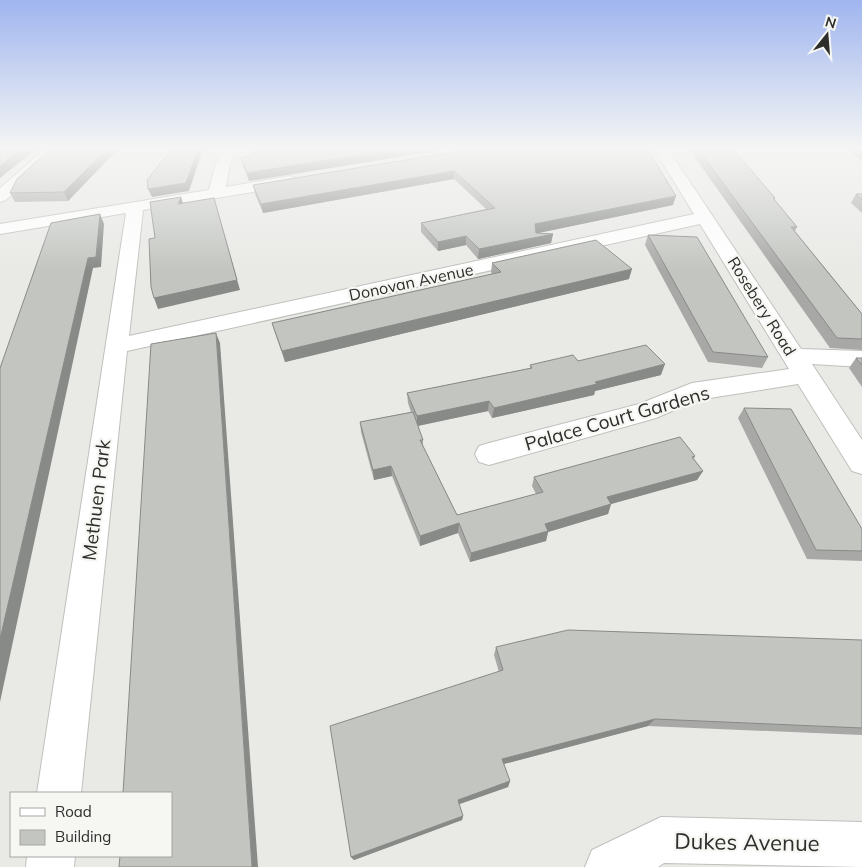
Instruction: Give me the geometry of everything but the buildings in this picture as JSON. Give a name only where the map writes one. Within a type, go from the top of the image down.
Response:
[{"type":"street","points":[[216,194],[217,189]]},
{"type":"street","points":[[0,229],[242,189]]},
{"type":"street","name":"Rosebery Road","points":[[688,189],[862,463]]},
{"type":"street","name":"Methuen Park","points":[[59,792],[135,207]]},
{"type":"street","name":"Donovan Avenue","points":[[116,346],[706,217]]},
{"type":"street","name":"Palace Court Gardens","points":[[489,454],[646,411],[692,392],[799,366],[862,359]]},
{"type":"street","name":"Dukes Avenue","points":[[609,867],[661,840],[862,845]]}]
